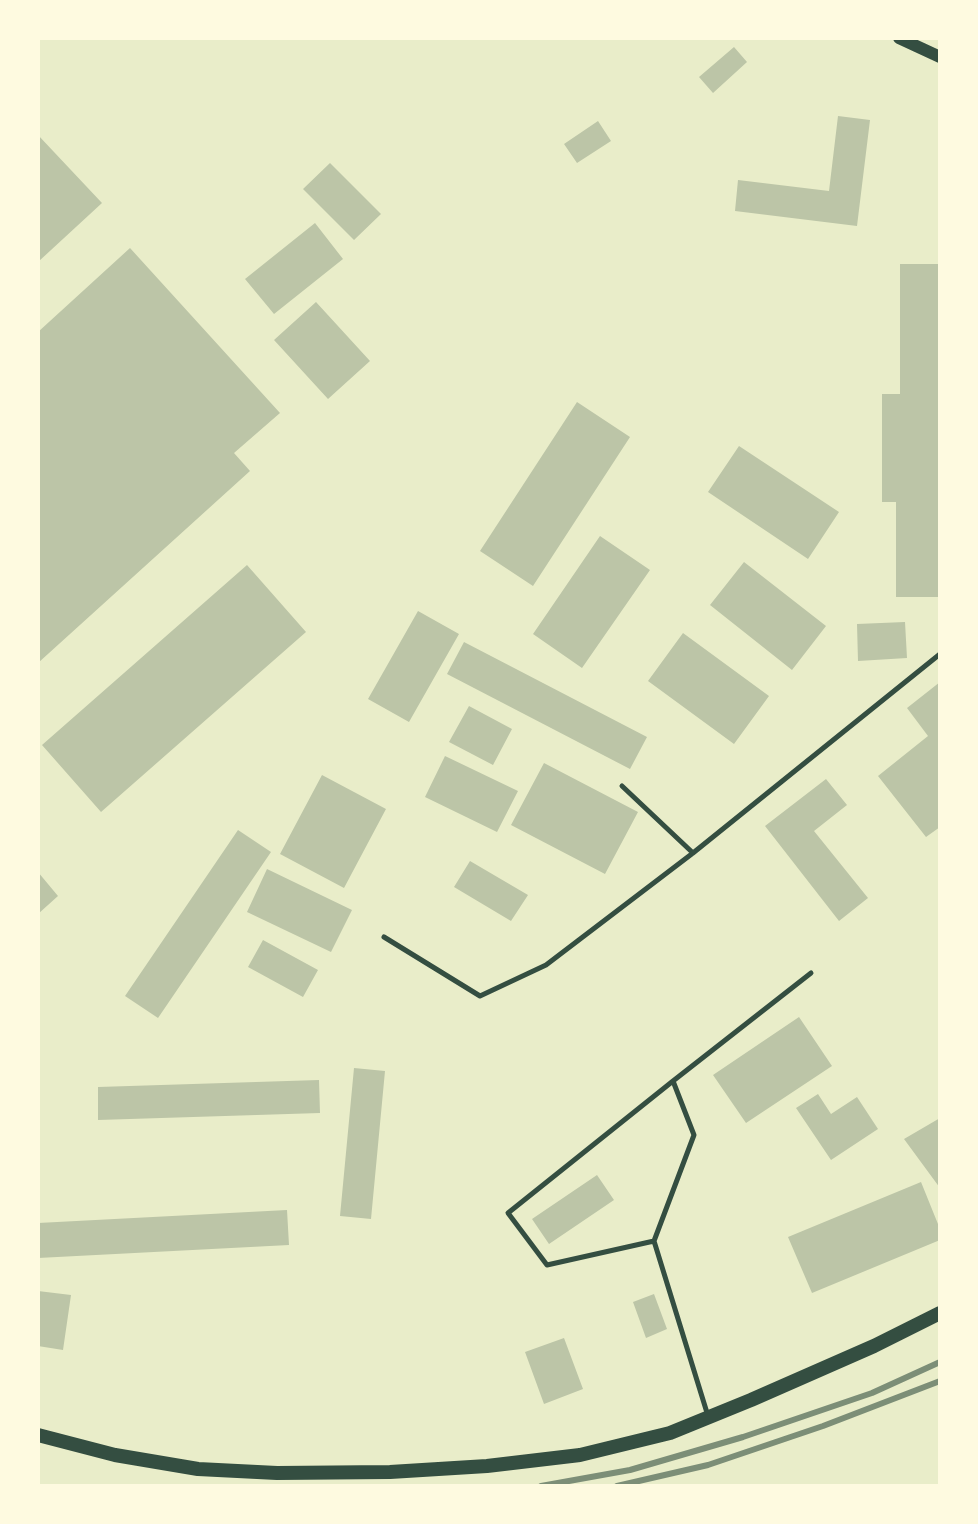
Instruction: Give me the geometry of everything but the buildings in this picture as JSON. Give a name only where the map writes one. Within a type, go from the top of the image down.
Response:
[{"type":"main road","points":[[38,1435],[115,1455],[198,1469],[277,1473],[390,1472],[487,1466],[580,1455],[670,1433],[874,1346],[940,1313]]},
{"type":"street","points":[[899,38],[940,57]]},
{"type":"lane","points":[[384,937],[480,996],[546,965],[693,853],[940,654]]},
{"type":"lane","points":[[622,786],[693,853]]},
{"type":"lane","points":[[654,1241],[547,1265],[508,1213],[811,973]]},
{"type":"lane","points":[[673,1081],[694,1135],[654,1241],[709,1417]]},
{"type":"railway","points":[[541,1486],[630,1470],[743,1437],[872,1393],[940,1362]]},
{"type":"railway","points":[[617,1486],[708,1465],[823,1426],[940,1381]]}]
